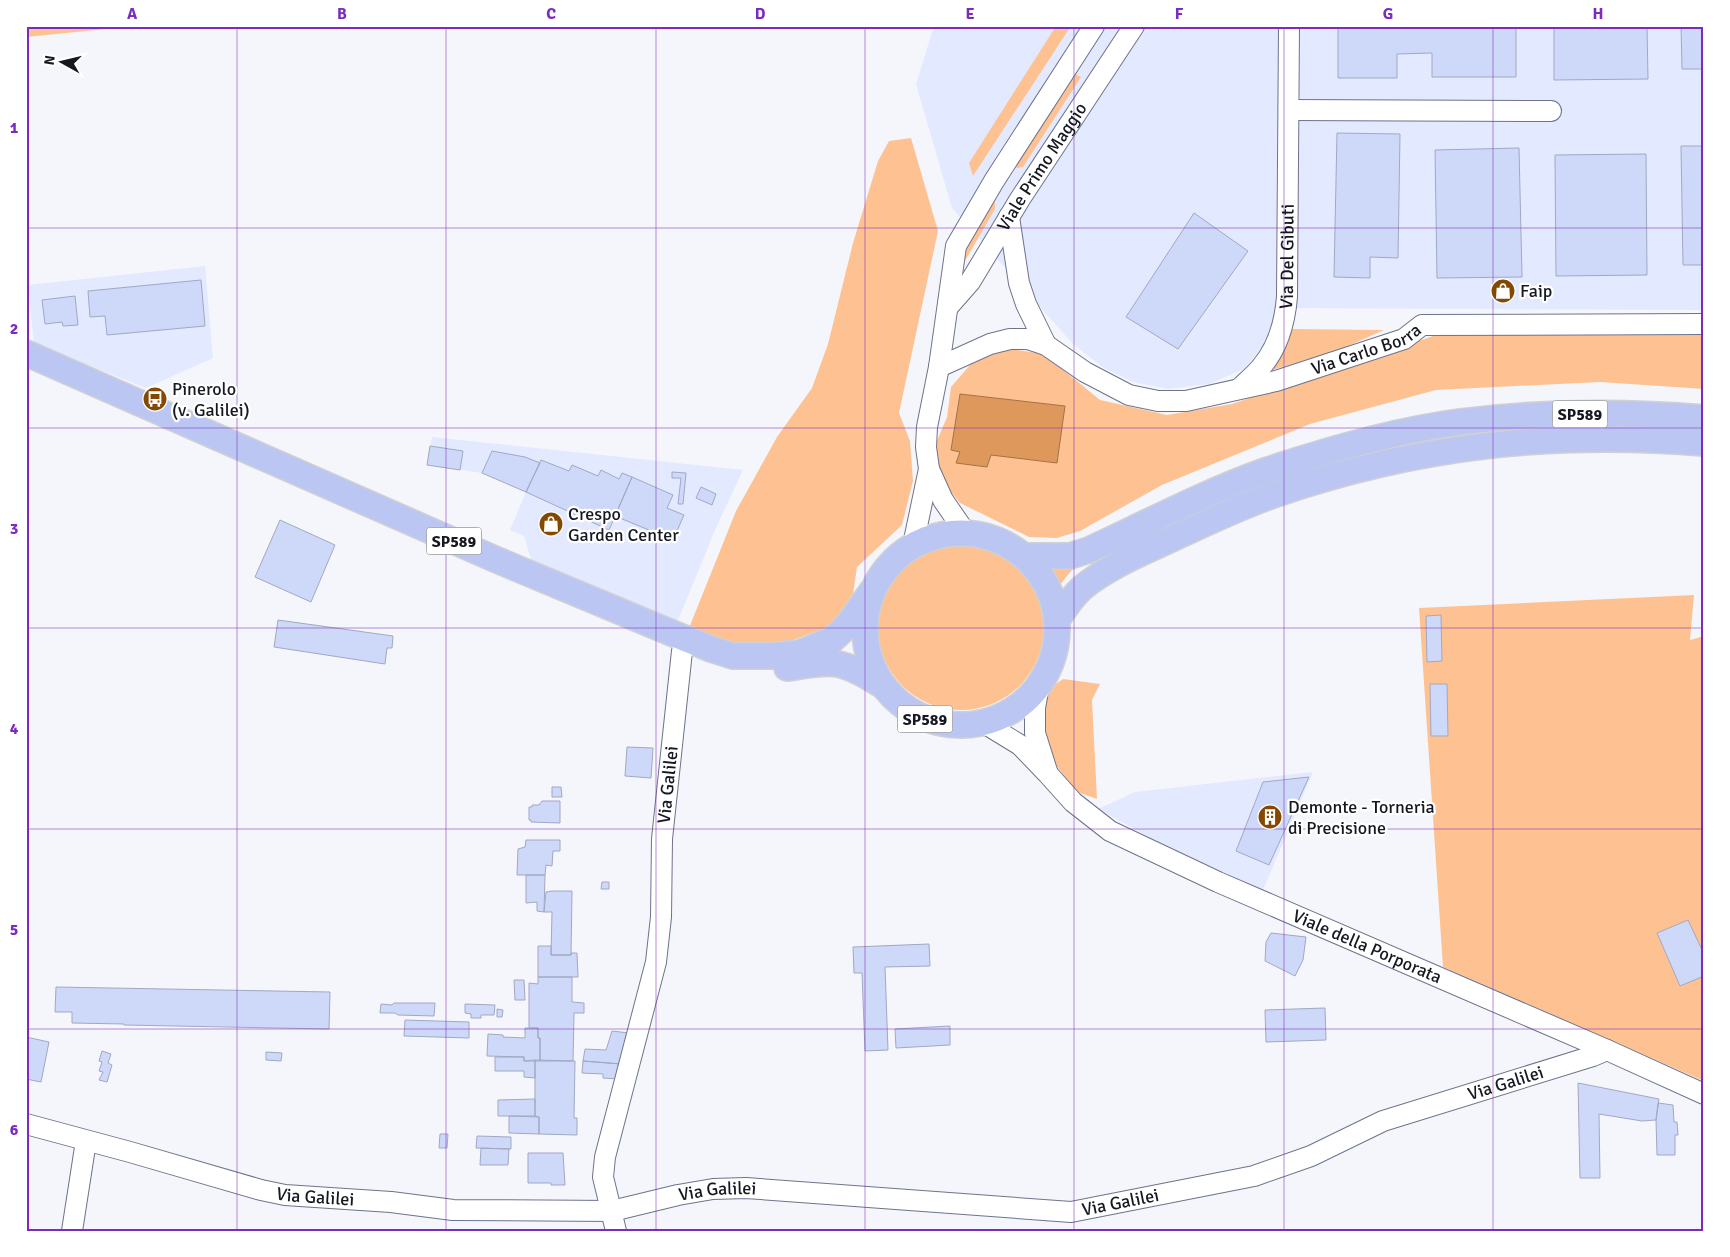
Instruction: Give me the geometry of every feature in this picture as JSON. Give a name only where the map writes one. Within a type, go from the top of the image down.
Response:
[{"type":"main road","name":"SP589","points":[[26,353],[497,560],[687,639],[733,656],[771,656],[799,653],[832,640],[846,627],[872,591],[882,573],[913,545],[938,535],[965,532],[996,539],[1023,556],[1040,574],[1051,596],[1057,620],[1056,643],[1050,665],[1039,685],[1018,706],[1005,715],[984,723],[955,726],[927,720],[902,706],[882,685],[855,669],[838,664],[818,664],[750,671],[727,667],[682,651],[484,569],[357,512],[176,435],[26,367]]},
{"type":"main road","name":"SP589","points":[[1023,556],[1070,556],[1089,550],[1206,494],[1264,472],[1323,452],[1383,437],[1457,422],[1524,415],[1601,413],[1704,418]]},
{"type":"main road","name":"SP589","points":[[1057,620],[1081,589],[1098,576],[1134,557],[1213,519],[1274,494],[1333,476],[1388,461],[1459,448],[1527,441],[1607,438],[1704,443]]},
{"type":"main road","name":"SP589","points":[[872,591],[866,612],[864,637],[870,662],[882,685]]},
{"type":"street","name":"Viale Primo Maggio","points":[[929,469],[926,447],[927,427],[939,367],[956,246],[994,181],[1094,26]]},
{"type":"street","name":"Viale Primo Maggio","points":[[948,307],[970,282],[1020,199],[1134,26]]},
{"type":"street","name":"Via Del Gibuti","points":[[1240,388],[1263,365],[1285,318],[1287,297],[1288,26]]},
{"type":"street","points":[[1288,110],[1551,111]]},
{"type":"street","points":[[994,181],[1020,199]]},
{"type":"street","name":"Via Carlo Borra","points":[[1009,217],[1019,283],[1026,304],[1046,345]]},
{"type":"street","name":"Via Carlo Borra","points":[[939,367],[990,344],[1028,339],[1046,345],[1085,372],[1129,394],[1158,401],[1186,401],[1276,381],[1404,339],[1422,325],[1704,324]]},
{"type":"street","points":[[929,469],[943,500],[965,532]]},
{"type":"street","points":[[913,545],[929,469]]},
{"type":"street","name":"Via Galilei","points":[[614,1221],[602,1177],[605,1157],[656,962],[661,916],[662,839],[682,651]]},
{"type":"street","points":[[1039,685],[1035,708],[1036,732],[1047,773]]},
{"type":"street","name":"Viale della Porporata","points":[[984,723],[1020,746],[1073,802],[1110,831],[1218,882],[1607,1050],[1704,1094]]},
{"type":"street","name":"Via Galilei","points":[[26,1124],[261,1190],[285,1195],[391,1202],[453,1210],[614,1221],[678,1195],[714,1189],[746,1188],[1071,1212],[1254,1176],[1311,1156],[1383,1121],[1607,1050]]},
{"type":"street","points":[[72,1231],[86,1141]]},
{"type":"shaded area","points":[[26,26],[136,26],[26,37]]},
{"type":"shaded area","points":[[934,26],[1704,26],[1704,310],[1279,308],[1270,338],[1244,369],[1209,384],[1168,389],[1133,382],[1104,368],[1073,344],[952,208],[916,84]]},
{"type":"shaded area","points":[[1056,26],[1063,26],[1069,29],[973,176],[969,163]]},
{"type":"shaded area","points":[[1070,71],[1081,77],[1023,167],[1017,168],[1013,165]]},
{"type":"shaded area","points":[[911,138],[938,231],[899,413],[910,441],[913,481],[902,525],[857,567],[853,594],[832,626],[776,646],[720,646],[687,633],[736,511],[777,437],[812,388],[828,344],[853,243],[878,161],[889,141]]},
{"type":"shaded area","points":[[991,201],[995,202],[995,209],[954,280],[960,250]]},
{"type":"shaded area","points":[[205,266],[213,358],[146,388],[34,344],[28,285]]},
{"type":"shaded area","points":[[1292,329],[1384,330],[1339,350],[1272,370],[1270,363]]},
{"type":"shaded area","points":[[1704,329],[1704,389],[1600,382],[1436,390],[1310,424],[1162,485],[1080,531],[1057,538],[1029,537],[960,503],[942,481],[934,448],[947,417],[951,387],[976,358],[1011,349],[1044,354],[1100,400],[1167,415],[1232,404],[1448,331]]},
{"type":"shaded area","points":[[960,394],[1065,406],[1057,463],[991,455],[987,467],[956,463],[960,452],[951,450]]},
{"type":"shaded area","points":[[432,437],[743,470],[715,530],[677,623],[532,563],[524,536],[510,530],[526,492],[482,473],[427,465]]},
{"type":"shaded area","points":[[969,544],[985,547],[1000,553],[1020,568],[1038,595],[1043,611],[1043,643],[1038,659],[1020,686],[1000,701],[985,707],[953,710],[937,707],[922,701],[897,680],[887,666],[881,651],[878,619],[881,603],[887,588],[908,563],[922,553],[937,547]]},
{"type":"shaded area","points":[[1087,560],[1071,571],[1060,585],[1049,563]]},
{"type":"shaded area","points":[[1694,595],[1690,640],[1704,636],[1704,1081],[1443,967],[1419,608]]},
{"type":"shaded area","points":[[1063,679],[1100,684],[1092,700],[1097,799],[1077,792],[1047,754],[1039,720],[1046,691]]},
{"type":"shaded area","points":[[1313,772],[1263,890],[1158,842],[1098,809],[1135,792]]},
{"type":"building","points":[[1338,26],[1516,26],[1516,77],[1432,77],[1432,53],[1397,54],[1397,78],[1338,78]]},
{"type":"building","points":[[1554,26],[1647,26],[1648,79],[1554,80]]},
{"type":"building","points":[[1681,26],[1704,26],[1704,69],[1682,69]]},
{"type":"building","points":[[1337,133],[1400,134],[1398,258],[1370,257],[1370,278],[1334,277]]},
{"type":"building","points":[[1681,146],[1704,146],[1704,265],[1683,265]]},
{"type":"building","points":[[1519,148],[1522,277],[1437,278],[1435,150]]},
{"type":"building","points":[[1646,154],[1647,275],[1556,276],[1555,155]]},
{"type":"building","points":[[1194,213],[1248,251],[1178,349],[1126,317]]},
{"type":"building","points":[[201,280],[205,326],[107,335],[105,316],[90,317],[88,291]]},
{"type":"building","points":[[75,296],[78,325],[63,326],[62,322],[45,324],[42,300]]},
{"type":"building","points":[[430,446],[463,451],[460,470],[427,465]]},
{"type":"building","points":[[492,451],[525,457],[540,463],[526,492],[482,473]]},
{"type":"building","points":[[541,460],[569,471],[572,465],[598,476],[601,470],[619,479],[622,473],[632,477],[609,530],[526,492]]},
{"type":"building","points":[[672,472],[686,473],[683,504],[678,504],[681,478],[672,478]]},
{"type":"building","points":[[632,477],[673,495],[667,508],[684,515],[673,540],[615,516]]},
{"type":"building","points":[[701,487],[716,494],[712,505],[696,498]]},
{"type":"building","points":[[280,520],[335,545],[311,602],[255,577]]},
{"type":"building","points":[[1441,615],[1442,661],[1427,662],[1426,616]]},
{"type":"building","points":[[278,620],[393,636],[392,648],[387,648],[385,664],[274,647]]},
{"type":"building","points":[[1430,684],[1447,684],[1448,736],[1431,736]]},
{"type":"building","points":[[627,747],[653,748],[651,778],[625,776]]},
{"type":"building","name":"Demonte - Torneria di Precisione","points":[[1309,777],[1269,865],[1236,851],[1263,782]]},
{"type":"building","points":[[552,787],[561,787],[562,797],[552,797]]},
{"type":"building","points":[[542,801],[560,801],[560,823],[531,822],[529,820],[529,807],[539,805]]},
{"type":"building","points":[[526,840],[560,840],[560,851],[553,851],[552,866],[546,865],[545,875],[517,875],[518,849],[525,847]]},
{"type":"building","points":[[526,875],[545,875],[544,912],[537,911],[537,902],[526,903]]},
{"type":"building","points":[[602,882],[609,882],[609,889],[601,889]]},
{"type":"building","points":[[572,891],[571,955],[551,955],[552,912],[544,912],[546,892]]},
{"type":"building","points":[[1688,920],[1704,954],[1704,976],[1680,986],[1657,933]]},
{"type":"building","points":[[1271,933],[1306,937],[1303,960],[1295,976],[1265,961],[1266,942]]},
{"type":"building","points":[[929,944],[930,966],[885,967],[888,1050],[865,1051],[862,973],[854,973],[853,947]]},
{"type":"building","points":[[538,946],[551,946],[551,955],[571,955],[571,953],[577,953],[578,977],[538,977]]},
{"type":"building","points":[[538,977],[572,977],[572,1002],[584,1003],[584,1013],[574,1013],[573,1061],[540,1061],[538,1028],[529,1028],[529,983],[538,984]]},
{"type":"building","points":[[514,980],[524,980],[525,1000],[515,1000]]},
{"type":"building","points":[[56,987],[330,992],[329,1029],[72,1023],[72,1012],[55,1012]]},
{"type":"building","points":[[394,1003],[435,1003],[434,1016],[380,1013],[381,1004],[392,1005]]},
{"type":"building","points":[[465,1004],[495,1005],[494,1015],[481,1015],[481,1018],[471,1018],[471,1014],[465,1013]]},
{"type":"building","points":[[1325,1008],[1326,1040],[1266,1042],[1265,1010]]},
{"type":"building","points":[[497,1009],[503,1010],[502,1017],[497,1017]]},
{"type":"building","points":[[405,1020],[469,1022],[469,1038],[404,1036]]},
{"type":"building","points":[[950,1026],[950,1045],[896,1048],[895,1029]]},
{"type":"building","points":[[525,1028],[538,1028],[540,1061],[524,1061],[524,1057],[487,1056],[488,1034],[525,1038]]},
{"type":"building","points":[[612,1031],[629,1033],[621,1064],[583,1061],[585,1049],[606,1050]]},
{"type":"building","points":[[26,1037],[49,1042],[41,1082],[26,1079]]},
{"type":"building","points":[[102,1051],[111,1054],[108,1063],[112,1065],[107,1082],[99,1080],[103,1072],[99,1071],[102,1062],[99,1061]]},
{"type":"building","points":[[266,1052],[282,1053],[281,1061],[266,1060]]},
{"type":"building","points":[[495,1057],[524,1057],[524,1061],[535,1060],[535,1078],[524,1077],[524,1071],[495,1071]]},
{"type":"building","points":[[535,1060],[575,1061],[574,1118],[577,1118],[577,1135],[539,1134],[539,1117],[535,1116]]},
{"type":"building","points":[[583,1061],[621,1064],[618,1079],[603,1078],[603,1074],[582,1073]]},
{"type":"building","points":[[1578,1083],[1659,1099],[1656,1120],[1642,1121],[1599,1114],[1600,1178],[1580,1178]]},
{"type":"building","points":[[535,1099],[535,1116],[498,1116],[498,1100]]},
{"type":"building","points":[[1658,1103],[1673,1105],[1674,1122],[1677,1122],[1678,1135],[1675,1135],[1675,1155],[1657,1155],[1656,1120]]},
{"type":"building","points":[[509,1116],[539,1117],[539,1134],[509,1133]]},
{"type":"building","points":[[440,1134],[448,1134],[447,1148],[439,1148]]},
{"type":"building","points":[[477,1136],[511,1137],[511,1149],[476,1148]]},
{"type":"building","points":[[481,1148],[509,1149],[508,1165],[480,1165]]},
{"type":"building","points":[[528,1153],[563,1153],[565,1185],[528,1183]]},
{"type":"place","name":"Faip","points":[[1503,291]]},
{"type":"place","name":"Pinerolo (v. Galilei)","points":[[155,399]]},
{"type":"place","name":"Crespo Garden Center","points":[[551,524]]},
{"type":"place","name":"Demonte - Torneria di Precisione","points":[[1270,817]]}]
